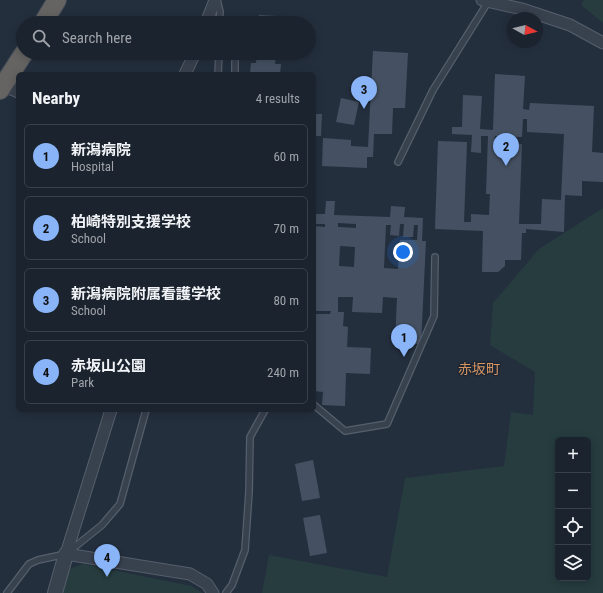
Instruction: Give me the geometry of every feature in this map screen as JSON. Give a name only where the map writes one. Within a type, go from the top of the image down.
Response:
[{"type":"highway","points":[[48,16],[58,0]]},
{"type":"highway","points":[[5,88],[20,60]]},
{"type":"street","points":[[209,16],[216,0]]},
{"type":"street","points":[[485,1],[522,9],[570,24],[603,43]]},
{"type":"street","points":[[186,72],[192,60]]},
{"type":"street","points":[[55,593],[110,412]]},
{"type":"street","points":[[66,554],[190,574],[207,584],[213,593]]},
{"type":"lane","points":[[216,0],[220,12],[220,16]]},
{"type":"lane","points":[[398,162],[433,90],[485,1]]},
{"type":"lane","points":[[218,60],[218,72]]},
{"type":"lane","points":[[235,62],[235,72]]},
{"type":"lane","points":[[316,407],[345,431],[387,424],[434,316],[435,257]]},
{"type":"lane","points":[[7,593],[29,564],[38,560],[66,554],[102,525],[120,504],[145,412]]},
{"type":"lane","points":[[226,593],[232,585],[245,550],[250,492],[250,437],[264,412]]},
{"type":"green space","points":[[584,0],[603,0],[603,23],[581,5]]},
{"type":"green space","points":[[603,208],[603,593],[262,593],[269,555],[387,577],[405,478],[504,466],[511,412],[533,415],[535,372],[490,345],[493,303],[539,249]]},
{"type":"green space","points":[[83,564],[191,586],[203,593],[63,593],[69,569]]},
{"type":"building","points":[[373,51],[408,53],[405,108],[393,108],[392,134],[374,134],[373,157],[367,157],[367,168],[322,166],[323,138],[351,140],[351,146],[368,147]]},
{"type":"building","points":[[256,60],[275,60],[275,64],[281,64],[280,72],[250,72],[251,63],[256,63]]},
{"type":"building","points":[[495,74],[525,76],[523,109],[529,110],[530,103],[594,106],[592,152],[603,153],[603,182],[582,181],[582,196],[565,195],[564,232],[526,229],[526,233],[522,233],[521,260],[505,260],[505,266],[498,272],[482,272],[483,231],[435,229],[438,141],[467,142],[464,222],[471,222],[471,214],[489,215],[490,194],[486,194],[488,136],[481,136],[481,153],[471,152],[472,135],[452,134],[452,127],[462,127],[463,95],[482,96],[480,129],[493,130]],"holes":[[[523,119],[527,119],[527,132],[564,134],[561,200],[542,199],[541,224],[519,224],[522,144],[494,143],[495,136],[522,137]]]},
{"type":"building","points":[[341,98],[359,102],[354,125],[336,122]]},
{"type":"building","points":[[316,114],[322,114],[321,136],[316,136]]},
{"type":"building","points":[[326,201],[335,201],[334,215],[390,217],[391,206],[405,207],[404,217],[423,218],[422,241],[426,241],[421,344],[395,343],[397,298],[383,297],[382,313],[352,312],[353,297],[338,297],[338,312],[344,312],[343,326],[348,327],[347,347],[371,348],[370,374],[346,373],[345,406],[322,405],[323,392],[316,391],[316,314],[330,314],[331,311],[316,311],[316,226],[325,227],[325,224],[316,224],[316,214],[325,214]],"holes":[[[338,223],[356,224],[356,228],[338,227]],[[400,224],[404,224],[403,237],[413,237],[414,225],[418,225],[417,240],[400,240],[398,269],[384,268],[386,225],[391,225],[390,235],[399,236]],[[340,246],[355,247],[354,267],[339,266]]]},
{"type":"building","points":[[313,460],[320,498],[302,501],[295,464]]},
{"type":"building","points":[[320,515],[327,553],[310,556],[303,518]]},
{"type":"place","name":"新潟病院附属看護学校","points":[[364,109]]},
{"type":"place","name":"柏崎特別支援学校","points":[[506,166]]},
{"type":"place","name":"新潟病院","points":[[404,357]]},
{"type":"place","name":"赤坂山公園","points":[[107,577]]},
{"type":"district","name":"赤坂町","points":[[479,369]]}]
